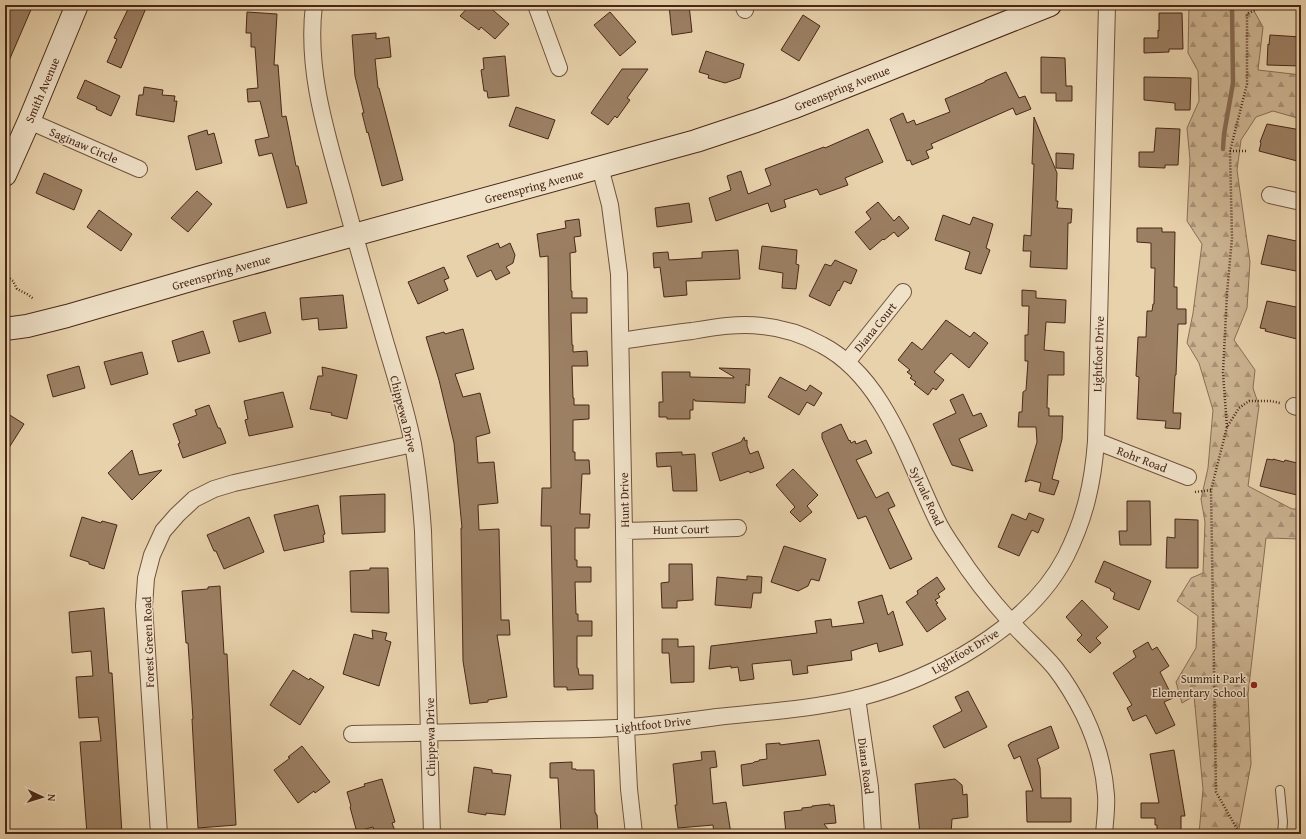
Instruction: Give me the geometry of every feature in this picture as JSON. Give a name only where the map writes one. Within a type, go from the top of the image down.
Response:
[{"type":"main road","name":"Smith Avenue","points":[[5,175],[29,122],[77,5]]},
{"type":"main road","name":"Greenspring Avenue","points":[[5,329],[27,326],[67,316],[696,141],[756,121],[1050,5]]},
{"type":"street","name":"Chippewa Drive","points":[[314,5],[313,47],[315,80],[322,114],[354,235],[404,405],[420,485],[430,733],[432,834]]},
{"type":"street","points":[[536,5],[559,68]]},
{"type":"street","name":"Lightfoot Drive","points":[[352,734],[626,728],[812,706],[857,698],[899,685],[932,672],[985,641],[1011,622],[1035,599],[1065,558],[1078,530],[1088,499],[1094,471],[1108,5]]},
{"type":"street","name":"Saginaw Circle","points":[[29,122],[139,169]]},
{"type":"street","name":"Hunt Drive","points":[[600,167],[610,205],[619,274],[626,728],[629,789],[634,834]]},
{"type":"street","points":[[1270,195],[1301,202]]},
{"type":"street","name":"Diana Court","points":[[846,362],[903,292]]},
{"type":"street","name":"Sylvale Road","points":[[621,341],[715,327],[738,325],[763,326],[804,336],[825,346],[846,362],[866,381],[882,404],[896,430],[938,522],[956,552],[979,584],[1011,622],[1055,668],[1083,713],[1096,740],[1103,769],[1106,796],[1104,834]]},
{"type":"street","name":"Rohr Road","points":[[1096,441],[1188,477]]},
{"type":"street","name":"Forest Green Road","points":[[159,834],[144,606],[146,578],[150,563],[163,531],[194,499],[214,489],[234,483],[413,444]]},
{"type":"street","name":"Hunt Court","points":[[624,530],[738,528]]},
{"type":"street","name":"Diana Road","points":[[857,698],[870,787],[873,834]]},
{"type":"lane","points":[[1280,790],[1283,822],[1282,834]]},
{"type":"path","points":[[1227,427],[1223,373],[1227,293],[1232,238],[1230,150],[1247,84],[1247,14],[1262,6]]},
{"type":"path","points":[[1230,150],[1248,151]]},
{"type":"path","points":[[5,275],[13,281],[17,289],[34,299]]},
{"type":"path","points":[[1240,834],[1216,792],[1211,490],[1227,427],[1239,408],[1249,400],[1298,407]]},
{"type":"path","points":[[1195,492],[1211,490]]},
{"type":"green space","points":[[1189,5],[1254,5],[1254,11],[1263,27],[1258,70],[1301,75],[1301,119],[1273,111],[1256,117],[1241,140],[1237,170],[1250,262],[1247,308],[1234,340],[1255,370],[1253,388],[1259,406],[1248,486],[1292,509],[1301,509],[1301,539],[1266,538],[1248,694],[1251,764],[1238,834],[1199,834],[1203,789],[1194,696],[1182,703],[1176,682],[1196,648],[1198,616],[1177,601],[1191,578],[1203,573],[1205,522],[1201,499],[1208,468],[1213,410],[1199,363],[1187,343],[1193,313],[1202,244],[1187,221],[1190,160],[1187,128],[1199,101],[1198,71],[1188,53]]},
{"type":"building","points":[[5,5],[33,5],[5,70]]},
{"type":"building","points":[[130,5],[139,5],[146,8],[121,68],[107,62],[117,39],[114,38]]},
{"type":"building","points":[[470,5],[487,5],[509,24],[495,39],[481,27],[479,30],[460,16]]},
{"type":"building","points":[[669,5],[689,5],[692,32],[672,35]]},
{"type":"building","points":[[247,12],[277,14],[274,65],[278,65],[282,117],[286,116],[296,166],[298,166],[307,203],[287,208],[272,153],[259,156],[255,140],[269,137],[260,101],[248,102],[247,89],[258,88],[255,47],[251,47],[251,33],[246,33]]},
{"type":"building","points":[[610,12],[636,42],[620,56],[594,25]]},
{"type":"building","points":[[1159,13],[1182,13],[1183,49],[1169,49],[1169,52],[1144,53],[1144,38],[1158,38]]},
{"type":"building","points":[[803,15],[820,26],[799,61],[781,50]]},
{"type":"building","points":[[376,33],[376,39],[389,37],[391,57],[375,59],[378,88],[403,180],[382,186],[362,113],[364,113],[355,76],[352,35]]},
{"type":"building","points":[[1270,35],[1301,37],[1301,66],[1267,65]]},
{"type":"building","points":[[706,51],[744,64],[740,78],[725,83],[708,78],[709,75],[699,72]]},
{"type":"building","points":[[505,56],[509,96],[488,98],[487,91],[484,91],[481,70],[484,69],[483,58]]},
{"type":"building","points":[[1041,57],[1065,58],[1066,86],[1072,86],[1072,101],[1056,101],[1056,93],[1041,93]]},
{"type":"building","points":[[622,69],[648,69],[627,98],[630,100],[617,118],[615,116],[608,125],[591,113]]},
{"type":"building","points":[[1006,72],[1019,98],[1025,96],[1031,109],[1016,115],[1013,108],[931,144],[933,148],[926,151],[929,158],[912,165],[910,160],[907,161],[890,119],[903,113],[907,123],[914,120],[916,125],[950,112],[945,99]]},
{"type":"building","points":[[1144,77],[1191,78],[1190,110],[1175,110],[1175,103],[1144,100]]},
{"type":"building","points":[[85,80],[120,96],[111,116],[96,109],[97,107],[77,98]]},
{"type":"building","points":[[144,87],[163,90],[162,95],[175,96],[174,101],[177,101],[174,122],[136,115],[139,95],[143,95]]},
{"type":"building","points":[[516,107],[555,120],[548,139],[509,126]]},
{"type":"building","points":[[1034,117],[1057,173],[1057,208],[1072,209],[1071,223],[1068,223],[1067,269],[1030,267],[1031,251],[1023,251],[1024,235],[1031,236]]},
{"type":"building","points":[[1267,124],[1301,130],[1301,162],[1259,151],[1260,142]]},
{"type":"building","points":[[1156,128],[1180,129],[1178,165],[1165,165],[1165,168],[1139,167],[1139,152],[1154,152]]},
{"type":"building","points":[[868,129],[883,162],[845,178],[848,185],[820,195],[817,189],[784,200],[786,207],[771,212],[768,203],[716,221],[709,198],[731,190],[727,176],[741,171],[748,194],[771,185],[765,169],[824,147],[825,148]]},
{"type":"building","points":[[207,130],[208,135],[214,133],[222,163],[196,170],[188,136]]},
{"type":"building","points":[[1056,153],[1074,154],[1073,169],[1056,168]]},
{"type":"building","points":[[44,173],[82,190],[74,210],[36,193]]},
{"type":"building","points":[[197,191],[212,204],[188,232],[171,218]]},
{"type":"building","points":[[878,202],[894,221],[899,216],[909,228],[898,237],[894,232],[870,250],[855,232],[871,219],[866,212]]},
{"type":"building","points":[[689,203],[692,222],[657,227],[655,208]]},
{"type":"building","points":[[99,210],[132,234],[121,251],[87,227]]},
{"type":"building","points":[[943,215],[970,225],[973,217],[993,224],[986,248],[990,250],[981,274],[965,269],[970,252],[935,240]]},
{"type":"building","points":[[579,219],[581,236],[574,237],[576,252],[570,253],[571,291],[572,298],[587,298],[587,313],[571,313],[572,345],[573,352],[587,351],[588,366],[572,366],[573,398],[574,405],[589,405],[589,419],[573,420],[573,452],[575,452],[575,460],[589,460],[590,474],[582,474],[580,514],[590,514],[589,528],[575,528],[575,560],[577,560],[577,567],[591,567],[591,582],[575,582],[576,614],[578,614],[578,621],[592,621],[592,636],[577,636],[577,668],[579,675],[593,675],[593,689],[567,690],[567,687],[554,687],[551,526],[541,526],[542,488],[551,488],[548,256],[540,257],[537,234],[566,228],[565,221]]},
{"type":"building","points":[[1137,228],[1162,228],[1162,232],[1175,232],[1174,287],[1177,287],[1177,309],[1186,309],[1186,324],[1178,324],[1173,413],[1181,413],[1180,429],[1165,428],[1166,421],[1137,419],[1139,377],[1136,376],[1138,337],[1146,337],[1147,311],[1152,311],[1154,304],[1155,268],[1151,268],[1151,243],[1137,242]]},
{"type":"building","points":[[1268,235],[1301,242],[1301,272],[1261,264]]},
{"type":"building","points":[[498,243],[500,248],[510,243],[515,255],[513,263],[506,267],[510,273],[496,280],[491,270],[477,277],[467,256]]},
{"type":"building","points":[[762,246],[797,250],[796,264],[799,265],[796,289],[782,288],[783,273],[759,269]]},
{"type":"building","points":[[738,250],[740,279],[686,281],[687,295],[664,297],[660,267],[654,268],[653,253],[668,252],[669,260],[702,258],[702,252]]},
{"type":"building","points":[[835,260],[857,270],[851,284],[844,281],[830,306],[809,296],[825,264],[831,266]]},
{"type":"building","points":[[444,267],[449,278],[444,280],[448,290],[418,304],[408,282]]},
{"type":"building","points":[[1022,290],[1036,291],[1036,298],[1066,300],[1065,323],[1046,322],[1044,350],[1064,352],[1064,375],[1048,375],[1047,408],[1049,408],[1049,416],[1063,416],[1062,439],[1052,479],[1059,481],[1054,495],[1039,491],[1041,483],[1030,480],[1025,482],[1037,442],[1036,427],[1018,427],[1019,412],[1022,412],[1023,392],[1026,390],[1028,361],[1025,361],[1025,335],[1028,335],[1029,306],[1022,306]]},
{"type":"building","points":[[343,295],[347,328],[319,330],[318,318],[302,320],[300,298]]},
{"type":"building","points":[[1267,301],[1301,308],[1301,340],[1265,331],[1266,329],[1260,328]]},
{"type":"building","points":[[265,312],[271,333],[239,342],[233,321]]},
{"type":"building","points":[[946,320],[970,337],[974,332],[988,343],[969,368],[951,353],[934,372],[944,380],[936,390],[933,388],[928,395],[914,384],[916,382],[910,378],[912,376],[907,372],[910,370],[898,360],[912,342],[922,350]]},
{"type":"building","points":[[463,329],[474,369],[455,374],[463,397],[480,393],[490,433],[476,437],[478,463],[494,462],[498,503],[478,505],[479,530],[499,529],[501,620],[509,620],[510,635],[497,635],[507,697],[488,700],[488,702],[470,704],[463,661],[462,528],[454,443],[439,380],[426,337]]},
{"type":"building","points":[[203,331],[210,353],[178,362],[172,341]]},
{"type":"building","points":[[142,352],[148,374],[111,385],[104,362]]},
{"type":"building","points":[[79,366],[85,388],[53,397],[47,375]]},
{"type":"building","points":[[322,367],[357,375],[347,419],[331,415],[332,413],[310,409],[318,376],[323,376]]},
{"type":"building","points":[[719,368],[750,369],[749,386],[746,384],[745,403],[695,401],[694,399],[693,410],[690,410],[690,419],[667,419],[667,417],[659,417],[659,402],[663,402],[662,372],[690,372],[690,377],[734,378]]},
{"type":"building","points":[[780,377],[806,391],[810,385],[822,393],[814,406],[807,402],[799,415],[768,397]]},
{"type":"building","points":[[283,392],[293,427],[249,436],[245,420],[248,419],[244,401]]},
{"type":"building","points":[[963,394],[973,416],[981,413],[987,426],[959,439],[973,471],[952,465],[933,424],[956,413],[950,400]]},
{"type":"building","points":[[209,405],[226,443],[183,458],[178,444],[180,443],[173,424],[197,415],[195,410]]},
{"type":"building","points":[[5,412],[24,424],[5,454]]},
{"type":"building","points":[[841,424],[851,443],[855,441],[856,444],[866,440],[872,453],[856,460],[876,498],[888,492],[895,506],[888,509],[912,559],[890,569],[866,516],[858,519],[822,438],[822,433]]},
{"type":"building","points":[[744,437],[745,441],[747,440],[747,446],[750,454],[758,451],[764,468],[750,473],[749,471],[720,481],[712,453],[741,442]]},
{"type":"building","points":[[132,450],[139,475],[162,470],[132,500],[108,473]]},
{"type":"building","points":[[682,452],[682,455],[695,454],[697,491],[673,491],[671,466],[657,467],[656,453]]},
{"type":"building","points":[[1267,459],[1284,462],[1285,460],[1301,464],[1301,496],[1260,486]]},
{"type":"building","points":[[793,469],[818,495],[807,506],[812,512],[800,522],[790,512],[795,507],[776,485]]},
{"type":"building","points":[[385,494],[385,532],[342,534],[340,496]]},
{"type":"building","points":[[1127,501],[1150,501],[1151,545],[1120,545],[1119,531],[1127,531]]},
{"type":"building","points":[[318,505],[325,534],[323,535],[324,542],[284,551],[274,515]]},
{"type":"building","points":[[1029,513],[1044,519],[1038,533],[1032,530],[1019,556],[998,547],[1012,514],[1026,520]]},
{"type":"building","points":[[82,517],[101,523],[102,521],[117,525],[104,569],[70,556]]},
{"type":"building","points":[[249,517],[264,552],[224,569],[207,535]]},
{"type":"building","points":[[1175,519],[1198,520],[1198,568],[1166,568],[1167,537],[1175,538]]},
{"type":"building","points":[[784,546],[826,559],[819,581],[811,579],[808,586],[798,591],[771,582]]},
{"type":"building","points":[[1104,561],[1151,581],[1139,610],[1113,599],[1115,593],[1110,590],[1111,589],[1095,582]]},
{"type":"building","points":[[669,564],[692,564],[693,600],[677,601],[677,608],[662,608],[661,583],[669,582]]},
{"type":"building","points":[[370,568],[388,568],[389,613],[351,612],[350,571],[370,570]]},
{"type":"building","points":[[747,576],[762,577],[761,593],[753,593],[751,608],[715,605],[717,577],[747,580]]},
{"type":"building","points":[[937,577],[945,589],[938,594],[940,597],[935,600],[946,619],[927,632],[906,602],[918,594],[917,591]]},
{"type":"building","points":[[220,586],[224,654],[227,654],[236,825],[198,828],[188,643],[186,643],[182,591],[208,589],[208,587]]},
{"type":"building","points":[[882,595],[888,615],[893,611],[903,645],[879,652],[877,643],[851,651],[852,660],[807,666],[808,673],[793,675],[791,660],[752,664],[754,679],[740,681],[738,667],[731,668],[731,666],[709,669],[711,646],[817,633],[815,621],[831,619],[832,627],[864,623],[858,602]]},
{"type":"building","points":[[1082,600],[1108,627],[1096,638],[1101,643],[1090,653],[1077,640],[1082,635],[1066,617]]},
{"type":"building","points":[[104,608],[109,673],[112,673],[122,834],[87,834],[80,742],[101,741],[98,717],[79,718],[76,677],[93,676],[91,651],[72,653],[69,612]]},
{"type":"building","points":[[372,630],[387,633],[385,640],[391,642],[379,686],[343,674],[354,634],[373,639]]},
{"type":"building","points":[[662,639],[678,639],[678,647],[694,646],[694,682],[671,683],[669,653],[662,653]]},
{"type":"building","points":[[1148,642],[1152,650],[1157,647],[1169,666],[1160,672],[1173,698],[1164,702],[1175,725],[1156,734],[1146,715],[1133,721],[1127,708],[1132,705],[1113,673],[1136,657],[1133,651]]},
{"type":"building","points":[[293,670],[324,687],[300,725],[270,705]]},
{"type":"building","points":[[968,691],[987,727],[944,748],[933,726],[962,711],[955,697]]},
{"type":"building","points":[[1051,726],[1059,748],[1037,759],[1040,768],[1041,798],[1071,798],[1071,822],[1027,822],[1026,791],[1033,791],[1020,756],[1014,759],[1008,745]]},
{"type":"building","points":[[819,740],[826,775],[743,786],[741,765],[767,759],[766,744],[780,743],[780,745]]},
{"type":"building","points":[[302,746],[330,782],[315,793],[314,791],[298,803],[274,770],[290,758],[288,757]]},
{"type":"building","points":[[1174,750],[1185,816],[1181,816],[1181,834],[1157,834],[1155,818],[1141,818],[1141,803],[1159,803],[1150,754]]},
{"type":"building","points":[[715,751],[717,767],[710,768],[713,804],[726,802],[731,834],[714,834],[713,825],[678,828],[673,764],[702,760],[701,752]]},
{"type":"building","points":[[572,762],[572,769],[594,770],[595,813],[597,815],[598,834],[561,834],[558,778],[550,778],[550,763]]},
{"type":"building","points":[[474,767],[492,770],[492,773],[511,775],[505,815],[486,813],[486,815],[468,812]]},
{"type":"building","points":[[382,779],[395,822],[392,823],[395,831],[384,834],[375,834],[373,827],[358,831],[356,829],[347,792],[365,786],[364,784]]},
{"type":"building","points":[[955,779],[962,785],[963,795],[967,794],[968,817],[952,819],[951,834],[920,834],[915,784]]},
{"type":"building","points":[[830,804],[830,806],[834,805],[836,823],[824,824],[832,834],[786,834],[784,812]]},
{"type":"waterway","points":[[1223,149],[1224,134],[1233,83],[1232,5]]},
{"type":"place","name":"Summit Park Elementary School","points":[[1254,685]]}]
